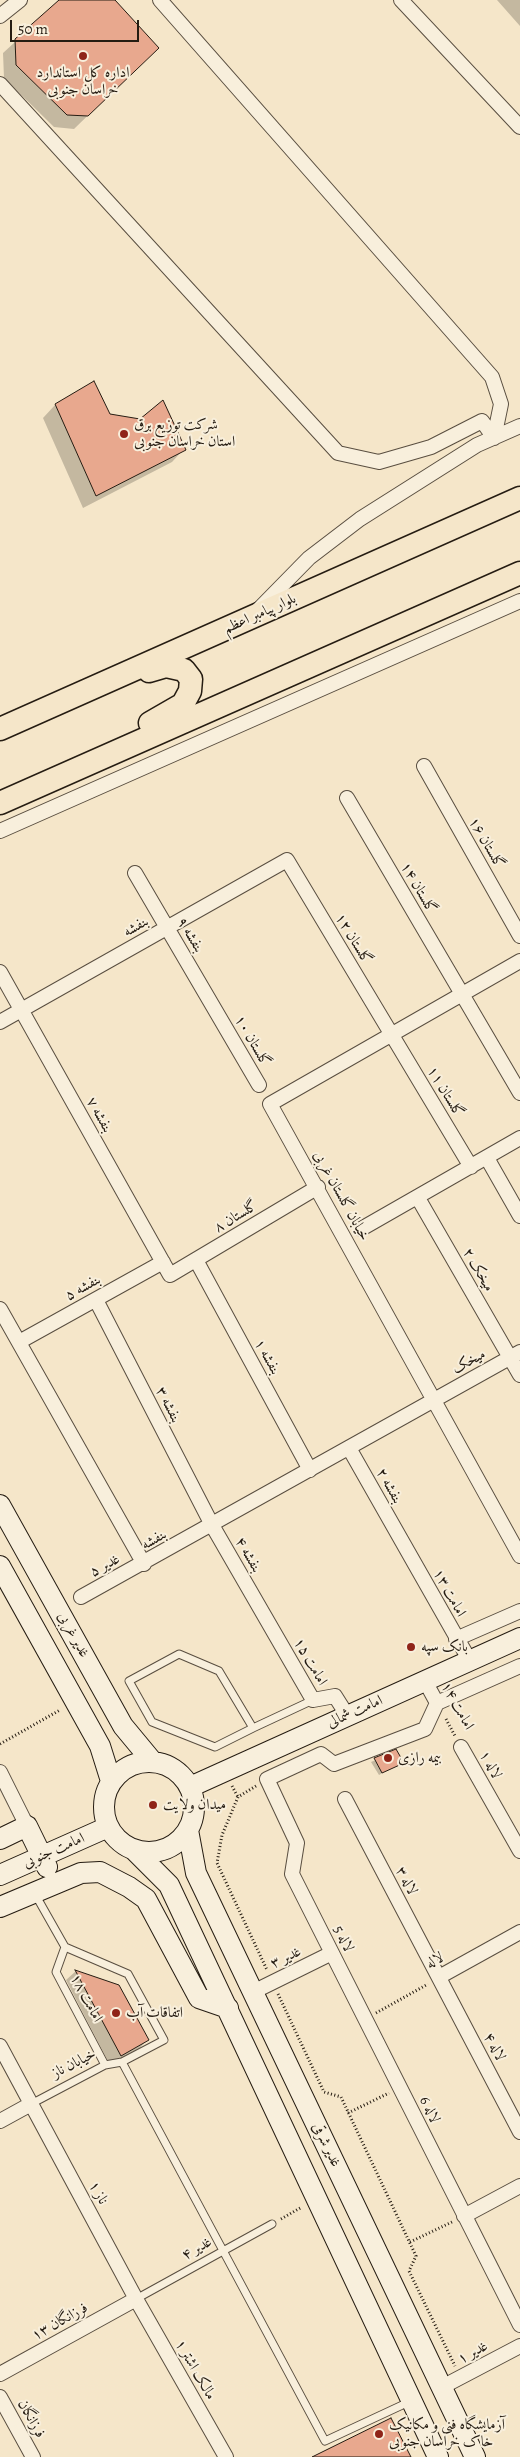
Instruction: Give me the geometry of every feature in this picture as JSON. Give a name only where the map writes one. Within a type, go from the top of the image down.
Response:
[{"type":"main road","name":"بلوار پیامبر اعظم","points":[[0,729],[520,498]]},
{"type":"main road","points":[[0,804],[520,573]]},
{"type":"main road","points":[[42,784],[183,704],[190,691],[191,679],[184,670],[166,666],[102,685]]},
{"type":"main road","name":"غدیر غربی","points":[[0,1504],[123,1726],[152,1761]]},
{"type":"main road","name":"غدیر غربی","points":[[0,1566],[100,1746],[111,1781]]},
{"type":"main road","name":"امامت شمالی","points":[[190,1787],[520,1638]]},
{"type":"main road","points":[[152,1761],[174,1769],[190,1787],[194,1810],[188,1830],[179,1842],[158,1852],[134,1850],[123,1845],[108,1827],[103,1803],[111,1781],[129,1766],[152,1761]]},
{"type":"main road","points":[[0,1839],[27,1826],[54,1882]]},
{"type":"main road","name":"امامت جنوبی","points":[[0,1875],[108,1827]]},
{"type":"main road","name":"غدیر شرقی","points":[[188,1830],[196,1873],[475,2457]]},
{"type":"main road","name":"غدیر شرقی","points":[[134,1850],[169,1885],[438,2457]]},
{"type":"main road","points":[[0,1907],[54,1882],[81,1873],[100,1872],[129,1887],[146,1900],[199,1998],[228,2008]]},
{"type":"street","points":[[0,16],[20,0]]},
{"type":"street","points":[[160,0],[492,377],[501,404],[494,438]]},
{"type":"street","points":[[401,0],[520,127]]},
{"type":"street","points":[[0,84],[338,453],[378,462],[431,447],[482,421],[494,438]]},
{"type":"street","points":[[249,619],[309,558],[360,519],[477,446],[520,426]]},
{"type":"street","points":[[0,831],[520,601]]},
{"type":"street","name":"گلستان ۱۶","points":[[424,766],[520,936]]},
{"type":"street","name":"گلستان ۱۴","points":[[347,798],[520,1093]]},
{"type":"street","name":"بنفشه","points":[[0,1022],[287,860]]},
{"type":"street","name":"گلستان ۱۲","points":[[287,860],[392,1035]]},
{"type":"street","name":"بنفشه ۹","points":[[135,873],[217,1014]]},
{"type":"street","name":"خیابان گلستان غربی","points":[[520,961],[270,1104],[318,1187],[520,1556]]},
{"type":"street","name":"بنفشه ۷","points":[[0,972],[170,1275]]},
{"type":"street","name":"گلستان ۱۰","points":[[217,1014],[259,1085]]},
{"type":"street","name":"گلستان ۱۱","points":[[392,1035],[471,1167]]},
{"type":"street","points":[[361,1229],[520,1138]]},
{"type":"street","points":[[486,1158],[520,1216]]},
{"type":"street","name":"گلستان ۸","points":[[170,1275],[318,1187]]},
{"type":"street","name":"میخک ۲","points":[[418,1198],[515,1354],[520,1375]]},
{"type":"street","name":"بنفشه ۱","points":[[196,1260],[310,1470]]},
{"type":"street","name":"بنفشه ۵","points":[[19,1342],[164,1262]]},
{"type":"street","name":"بنفشه ۳","points":[[96,1300],[212,1526]]},
{"type":"street","name":"بنفشه","points":[[2,1316],[19,1342],[144,1564],[434,1400]]},
{"type":"street","name":"میخک","points":[[434,1400],[515,1354]]},
{"type":"street","name":"بنفشه ۲","points":[[349,1448],[401,1540]]},
{"type":"street","name":"بنفشه ۴","points":[[212,1526],[256,1602]]},
{"type":"street","name":"امامت ۱۳","points":[[401,1540],[470,1661]]},
{"type":"street","name":"غدیر ۵","points":[[81,1597],[144,1564]]},
{"type":"street","name":"امامت ۱۵","points":[[256,1602],[312,1700],[335,1696],[347,1715]]},
{"type":"street","points":[[456,1639],[520,1611]]},
{"type":"street","points":[[267,1779],[321,1754],[334,1764],[426,1728],[437,1703],[520,1666]]},
{"type":"street","name":"امامت ۱۴","points":[[425,1681],[437,1703]]},
{"type":"street","name":"لاله ۱","points":[[461,1747],[520,1851]]},
{"type":"street","points":[[0,1772],[27,1826]]},
{"type":"street","name":"لاله 5","points":[[267,1779],[297,1843],[292,1874],[366,2019]]},
{"type":"street","name":"لاله ۳","points":[[345,1799],[439,1977]]},
{"type":"street","name":"لاله","points":[[439,1977],[520,1932]]},
{"type":"street","name":"غدیر ۳","points":[[253,1992],[332,1954]]},
{"type":"street","name":"لاله ۴","points":[[439,1977],[520,2132]]},
{"type":"street","name":"لاله 6","points":[[366,2019],[520,2326]]},
{"type":"street","name":"ناز ۱","points":[[0,2046],[136,2298]]},
{"type":"street","name":"خیابان ناز","points":[[0,2121],[31,2104]]},
{"type":"street","points":[[464,2216],[520,2186]]},
{"type":"street","name":"فرزانگان ۱۳","points":[[0,2374],[136,2298]]},
{"type":"street","name":"مالک اشتر ۱","points":[[136,2298],[226,2457]]},
{"type":"street","name":"غدیر ۱","points":[[442,2387],[520,2346]]},
{"type":"street","name":"فرزانگان","points":[[0,2397],[34,2457]]},
{"type":"lane","points":[[252,1728],[219,1671],[179,1654],[129,1681],[152,1722],[215,1748],[252,1728],[312,1700]]},
{"type":"lane","points":[[34,1891],[65,1947]]},
{"type":"lane","name":"خیابان ناز","points":[[31,2104],[105,2065],[122,2062],[164,2040],[128,1974],[65,1947]]},
{"type":"lane","name":"امامت ۱۸","points":[[65,1947],[56,1972],[105,2065]]},
{"type":"lane","points":[[122,2062],[325,2441],[412,2401]]},
{"type":"lane","name":"غدیر ۴","points":[[136,2298],[272,2224]]},
{"type":"path","points":[[0,1744],[75,1702]]},
{"type":"path","name":"امامت ۱۴","points":[[437,1703],[461,1747]]},
{"type":"path","points":[[267,1779],[238,1797],[222,1835],[217,1863],[324,2092],[341,2097],[410,2242],[416,2256],[409,2271],[461,2377]]},
{"type":"path","name":"لاله","points":[[366,2019],[439,1977]]},
{"type":"path","points":[[348,2113],[400,2088]]},
{"type":"path","points":[[272,2224],[318,2199]]},
{"type":"path","points":[[410,2242],[464,2216]]},
{"type":"building","name":"اداره کل استاندارد خراسان جنوبی","points":[[59,0],[115,0],[159,48],[88,116],[67,115],[16,65],[15,39]]},
{"type":"building","name":"شرکت توزیع برق استان خراسان جنوبی","points":[[94,381],[110,414],[140,419],[163,400],[186,450],[96,496],[55,404]]},
{"type":"building","name":"بیمه رازی","points":[[396,1749],[404,1763],[382,1773],[374,1758]]},
{"type":"building","name":"اتفاقات آب","points":[[75,1970],[119,1985],[149,2040],[121,2056]]},
{"type":"building","name":"آزمایشگاه فنی و مکانیک خاک خراسان جنوبی","points":[[391,2418],[411,2457],[312,2457]]},
{"type":"place","name":"اداره کل استاندارد خراسان جنوبی","points":[[83,56]]},
{"type":"place","name":"شرکت توزیع برق استان خراسان جنوبی","points":[[124,434]]},
{"type":"place","name":"بانک سپه","points":[[411,1647]]},
{"type":"place","name":"بیمه رازی","points":[[388,1758]]},
{"type":"place","name":"میدان ولایت","points":[[153,1805]]},
{"type":"place","name":"اتفاقات آب","points":[[116,2013]]},
{"type":"place","name":"آزمایشگاه فنی و مکانیک خاک خراسان جنوبی","points":[[379,2434]]}]
